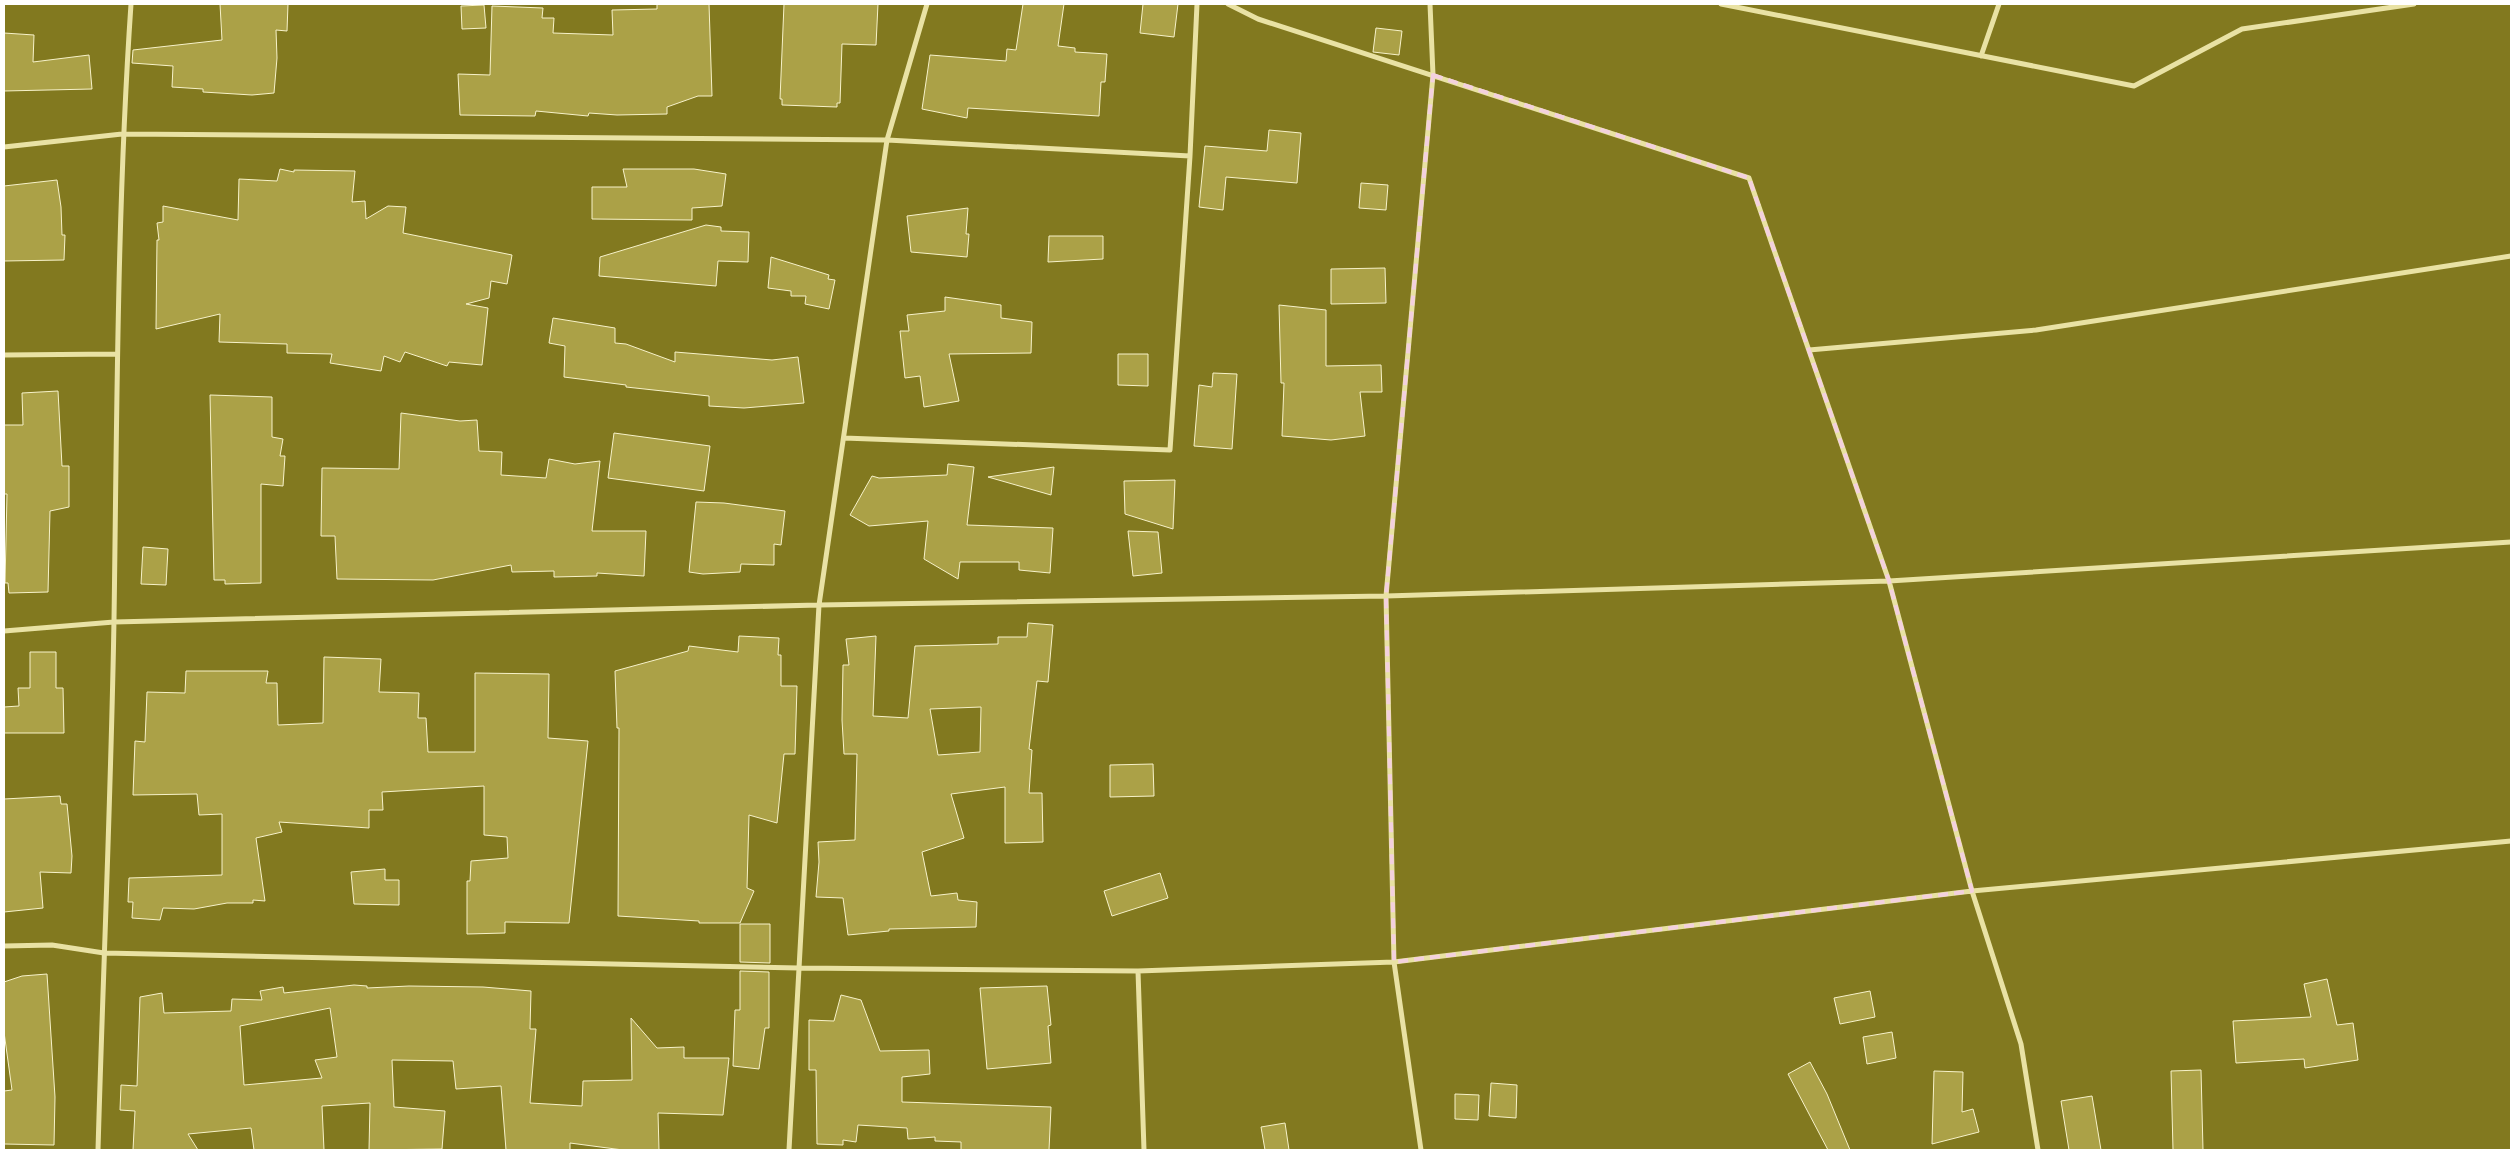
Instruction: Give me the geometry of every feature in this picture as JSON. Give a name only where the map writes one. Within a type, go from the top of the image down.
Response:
[{"type":"street","points":[[98,1150],[114,622],[122,134],[131,4]]},
{"type":"street","points":[[789,1150],[819,605],[887,140],[927,4]]},
{"type":"street","points":[[844,438],[1170,450],[1190,156],[1197,4]]},
{"type":"street","points":[[1228,4],[1258,19],[1749,178],[1890,581],[1972,891],[2021,1044],[2038,1150]]},
{"type":"street","points":[[1421,1150],[1394,962],[1386,596],[1433,75],[1430,4]]},
{"type":"street","points":[[1721,4],[2134,86],[2242,29],[2414,4]]},
{"type":"street","points":[[1981,56],[1999,4]]},
{"type":"street","points":[[4,148],[122,134],[887,140],[1190,156]]},
{"type":"street","points":[[1809,350],[2036,330],[2511,256]]},
{"type":"street","points":[[4,355],[117,354]]},
{"type":"street","points":[[4,631],[114,622],[819,605],[1386,596],[1890,581],[2511,542]]},
{"type":"street","points":[[4,946],[52,946],[104,953],[799,968],[1138,971],[1394,962],[1972,891],[2511,842]]},
{"type":"street","points":[[1138,971],[1144,1150]]},
{"type":"highlighted area","points":[[1433,75],[1749,178],[1889,581],[1972,891],[1394,962],[1386,596]]},
{"type":"building","points":[[220,4],[288,4],[287,31],[276,30],[277,58],[274,93],[252,95],[203,92],[203,89],[172,87],[173,66],[132,63],[133,50],[222,40]]},
{"type":"building","points":[[657,4],[709,4],[712,96],[698,96],[667,107],[667,114],[617,115],[589,113],[588,116],[536,111],[535,116],[460,115],[458,74],[490,75],[492,6],[543,8],[542,18],[554,18],[553,33],[613,35],[612,10],[657,9]]},
{"type":"building","points":[[784,4],[878,4],[876,45],[842,44],[840,103],[837,103],[837,107],[782,105],[782,99],[780,99]]},
{"type":"building","points":[[1023,4],[1064,4],[1058,46],[1075,48],[1075,52],[1107,54],[1105,82],[1101,82],[1099,116],[968,108],[967,118],[922,109],[930,55],[1006,61],[1007,49],[1016,50]]},
{"type":"building","points":[[1143,4],[1178,4],[1174,37],[1140,33]]},
{"type":"building","points":[[484,5],[486,28],[462,29],[461,6]]},
{"type":"building","points":[[1376,28],[1402,31],[1399,55],[1373,52]]},
{"type":"building","points":[[4,33],[34,35],[33,62],[89,55],[92,89],[4,91]]},
{"type":"building","points":[[1269,130],[1301,133],[1297,183],[1226,177],[1223,210],[1199,207],[1205,146],[1267,151]]},
{"type":"building","points":[[280,169],[294,172],[294,170],[355,171],[352,202],[365,201],[366,219],[388,206],[406,207],[403,233],[512,255],[507,284],[491,281],[489,298],[466,304],[488,308],[482,365],[449,362],[447,366],[405,352],[400,362],[384,356],[381,371],[330,363],[332,354],[287,353],[287,344],[219,342],[220,314],[156,329],[157,240],[159,240],[157,223],[163,222],[163,206],[238,220],[239,179],[277,181]]},
{"type":"building","points":[[623,169],[694,169],[726,174],[722,206],[692,208],[692,220],[592,219],[592,187],[627,187]]},
{"type":"building","points":[[57,180],[61,207],[62,235],[65,235],[64,260],[4,261],[4,186]]},
{"type":"building","points":[[1361,183],[1388,185],[1386,210],[1359,208]]},
{"type":"building","points":[[968,208],[966,234],[969,234],[967,257],[911,252],[907,216]]},
{"type":"building","points":[[706,225],[721,227],[721,231],[749,232],[748,262],[718,261],[716,286],[599,276],[600,257]]},
{"type":"building","points":[[1049,236],[1103,236],[1103,259],[1048,262]]},
{"type":"building","points":[[771,257],[829,275],[828,279],[835,280],[829,309],[805,304],[806,296],[791,296],[791,291],[768,288]]},
{"type":"building","points":[[1385,268],[1386,303],[1331,304],[1331,269]]},
{"type":"building","points":[[945,297],[1001,305],[1001,318],[1032,322],[1031,353],[949,354],[959,401],[924,407],[920,376],[905,378],[900,331],[909,331],[907,315],[945,311]]},
{"type":"building","points":[[1279,305],[1326,310],[1326,366],[1381,365],[1382,392],[1360,392],[1365,436],[1331,440],[1282,436],[1284,383],[1281,383]]},
{"type":"building","points":[[553,318],[615,328],[615,343],[626,344],[675,362],[675,352],[772,360],[798,357],[804,403],[744,408],[709,406],[709,396],[626,387],[626,385],[564,377],[565,346],[549,343]]},
{"type":"building","points":[[1118,354],[1148,354],[1148,386],[1118,385]]},
{"type":"building","points":[[1213,373],[1237,374],[1232,449],[1194,446],[1199,385],[1212,387]]},
{"type":"building","points":[[58,391],[62,466],[69,466],[69,507],[50,511],[48,592],[9,593],[8,583],[5,583],[7,494],[4,494],[4,425],[23,425],[22,393]]},
{"type":"building","points":[[210,395],[272,397],[272,437],[283,439],[280,456],[285,456],[283,486],[261,484],[261,583],[225,584],[225,580],[214,580]]},
{"type":"building","points":[[401,413],[460,421],[477,420],[479,451],[502,452],[501,475],[546,478],[549,459],[575,464],[600,461],[592,531],[646,531],[644,576],[597,573],[597,576],[554,577],[554,571],[512,572],[511,565],[433,580],[337,579],[335,536],[321,536],[322,468],[399,469]]},
{"type":"building","points":[[614,433],[710,446],[704,491],[608,478]]},
{"type":"building","points":[[948,464],[974,467],[967,525],[1053,528],[1050,573],[1019,570],[1019,562],[960,562],[958,579],[924,559],[928,521],[869,526],[850,515],[872,476],[879,478],[947,475]]},
{"type":"building","points":[[1054,467],[1051,495],[988,477]]},
{"type":"building","points":[[1175,480],[1173,529],[1125,514],[1124,481]]},
{"type":"building","points":[[696,502],[724,503],[785,511],[781,545],[774,544],[774,565],[741,564],[740,572],[703,574],[689,572]]},
{"type":"building","points":[[1128,531],[1158,532],[1162,573],[1133,576]]},
{"type":"building","points":[[143,547],[168,549],[166,585],[141,584]]},
{"type":"building","points":[[1028,623],[1053,625],[1048,682],[1037,681],[1029,749],[1032,750],[1029,793],[1042,793],[1043,842],[1005,843],[1005,787],[951,794],[964,838],[922,852],[931,896],[957,893],[958,900],[977,902],[976,927],[889,929],[889,931],[848,935],[843,898],[816,897],[819,862],[818,842],[855,840],[857,754],[844,754],[842,720],[843,665],[849,665],[846,639],[876,636],[873,716],[908,718],[915,646],[998,644],[998,637],[1027,637]],"holes":[[[981,707],[980,752],[938,755],[930,709]]]},
{"type":"building","points":[[739,636],[779,638],[778,655],[781,655],[781,686],[797,686],[795,754],[784,754],[777,823],[749,815],[747,888],[754,891],[740,923],[699,923],[699,921],[618,916],[619,728],[617,728],[615,671],[688,651],[689,646],[738,652]]},
{"type":"building","points":[[30,652],[56,652],[56,688],[63,688],[64,733],[4,733],[4,707],[19,706],[18,688],[30,688]]},
{"type":"building","points":[[324,657],[381,659],[379,692],[419,693],[418,718],[426,718],[428,752],[475,752],[475,673],[549,674],[548,738],[588,741],[569,923],[505,922],[505,933],[467,934],[467,881],[470,881],[471,861],[508,858],[507,837],[484,835],[484,786],[382,792],[383,810],[369,810],[369,828],[279,822],[282,832],[256,838],[265,901],[253,900],[253,903],[227,903],[194,909],[163,908],[160,920],[132,918],[133,902],[128,902],[129,878],[222,875],[222,814],[199,815],[197,794],[133,795],[135,741],[145,742],[147,692],[185,693],[186,671],[268,671],[266,683],[277,683],[278,725],[323,723]]},
{"type":"building","points":[[1153,764],[1154,796],[1110,797],[1110,765]]},
{"type":"building","points":[[60,796],[61,804],[67,804],[72,856],[71,873],[40,872],[43,908],[4,912],[4,799]]},
{"type":"building","points":[[385,869],[385,880],[399,880],[399,905],[354,904],[351,872]]},
{"type":"building","points":[[1160,873],[1168,898],[1112,916],[1104,891]]},
{"type":"building","points":[[740,924],[770,924],[770,963],[740,962]]},
{"type":"building","points":[[740,971],[769,972],[769,1028],[765,1028],[759,1069],[733,1066],[735,1010],[740,1010]]},
{"type":"building","points":[[47,974],[55,1097],[54,1145],[4,1144],[4,1091],[12,1090],[4,1032],[4,982],[22,976]]},
{"type":"building","points":[[2327,979],[2337,1025],[2353,1023],[2358,1060],[2305,1068],[2304,1059],[2236,1063],[2233,1021],[2311,1017],[2304,984]]},
{"type":"building","points":[[354,985],[367,986],[367,988],[409,986],[483,987],[531,991],[530,1029],[536,1029],[530,1103],[582,1106],[583,1081],[632,1080],[631,1018],[657,1048],[684,1047],[684,1058],[729,1058],[723,1115],[658,1113],[659,1150],[623,1150],[570,1143],[570,1150],[506,1150],[501,1086],[456,1089],[453,1061],[392,1060],[394,1107],[445,1111],[442,1149],[369,1150],[370,1103],[322,1106],[324,1150],[254,1150],[251,1128],[188,1134],[198,1150],[133,1150],[135,1111],[120,1110],[121,1085],[137,1086],[140,997],[162,993],[164,1013],[231,1011],[232,999],[262,1000],[260,991],[283,987],[284,993]],"holes":[[[330,1008],[337,1057],[315,1060],[322,1078],[244,1085],[240,1026]]]},
{"type":"building","points":[[1047,986],[1051,1025],[1048,1026],[1051,1063],[987,1069],[980,988]]},
{"type":"building","points":[[1870,991],[1875,1017],[1840,1024],[1834,998]]},
{"type":"building","points":[[841,995],[861,1000],[880,1051],[929,1050],[930,1074],[902,1077],[902,1102],[1051,1107],[1049,1150],[961,1150],[961,1142],[935,1141],[935,1137],[908,1139],[907,1128],[858,1125],[856,1142],[843,1140],[843,1145],[817,1144],[816,1070],[809,1070],[809,1020],[834,1021]]},
{"type":"building","points":[[1892,1032],[1896,1058],[1867,1064],[1863,1037]]},
{"type":"building","points":[[1810,1062],[1827,1094],[1850,1150],[1828,1150],[1788,1074]]},
{"type":"building","points":[[2201,1070],[2203,1150],[2173,1150],[2171,1071]]},
{"type":"building","points":[[1934,1071],[1963,1072],[1962,1112],[1973,1109],[1979,1132],[1932,1144]]},
{"type":"building","points":[[1491,1083],[1517,1085],[1516,1118],[1489,1116]]},
{"type":"building","points":[[1455,1094],[1479,1095],[1478,1120],[1455,1119]]},
{"type":"building","points":[[2092,1096],[2101,1150],[2069,1150],[2061,1101]]},
{"type":"building","points":[[1285,1123],[1289,1150],[1265,1150],[1261,1127]]}]
